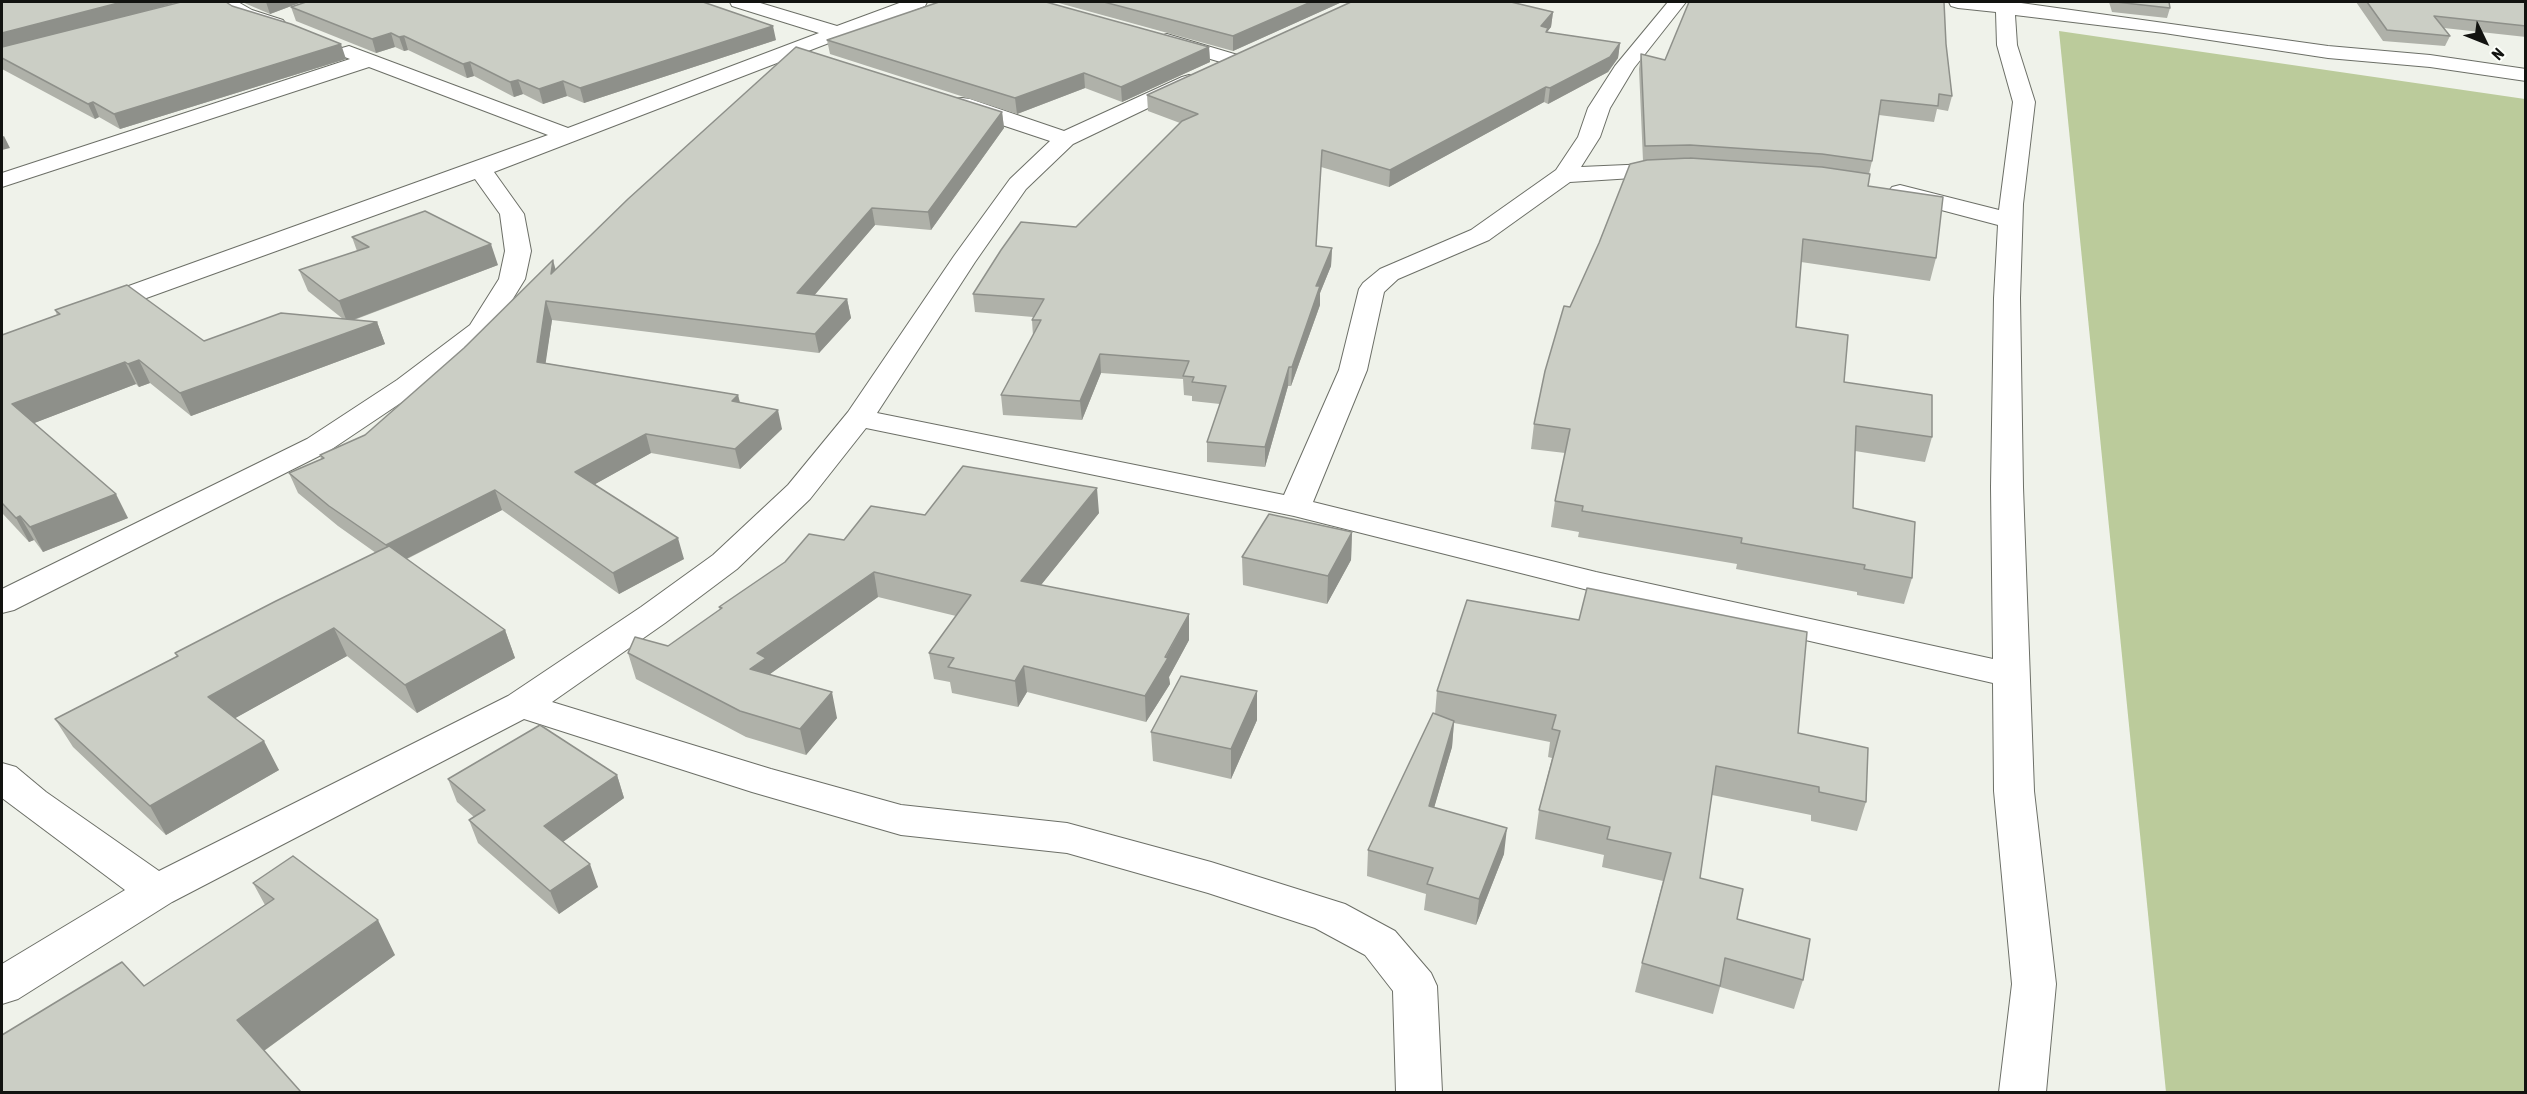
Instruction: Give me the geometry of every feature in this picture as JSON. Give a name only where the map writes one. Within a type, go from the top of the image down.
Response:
[{"type":"street","points":[[226,2],[245,14],[271,22],[292,22]]},
{"type":"street","points":[[739,2],[836,32]]},
{"type":"street","points":[[75,314],[480,169],[787,50],[918,2]]},
{"type":"street","points":[[1295,507],[1353,370],[1372,289],[1389,274],[1480,235],[1564,175],[1589,137],[1599,108],[1625,66],[1677,2]]},
{"type":"street","points":[[1958,2],[2005,4],[2328,52],[2430,61],[2526,75]]},
{"type":"street","points":[[2005,4],[2007,45],[2024,102],[2011,221],[2007,298],[2007,476],[2014,791],[2034,984],[2023,1092]]},
{"type":"street","points":[[1154,37],[1234,60]]},
{"type":"street","points":[[326,42],[567,135]]},
{"type":"street","points":[[2,986],[157,891],[521,705],[653,615],[725,562],[800,492],[859,418],[963,261],[1018,184],[1065,139],[1264,45]]},
{"type":"street","points":[[787,50],[820,60]]},
{"type":"street","points":[[2,180],[369,60]]},
{"type":"street","points":[[940,97],[1065,139]]},
{"type":"street","points":[[2,602],[318,445],[407,386],[480,330],[512,279],[518,251],[512,214],[480,169]]},
{"type":"street","points":[[1564,175],[1652,170],[1699,171]]},
{"type":"street","points":[[1882,189],[1946,203],[2011,221]]},
{"type":"street","points":[[859,418],[1295,507],[1596,582],[2011,675]]},
{"type":"street","points":[[521,705],[766,782],[901,820],[1067,838],[1211,878],[1330,916],[1380,943],[1415,986],[1419,1092]]},
{"type":"street","points":[[2,777],[32,802],[157,891]]},
{"type":"green space","points":[[2059,31],[2525,99],[2525,1092],[2166,1092]]},
{"type":"building","points":[[2,2],[122,2],[2,33]]},
{"type":"building","points":[[181,2],[226,2],[341,44],[114,114],[93,102],[88,104],[2,58],[2,47]]},
{"type":"building","points":[[306,2],[703,2],[773,26],[580,88],[563,81],[539,89],[518,80],[510,82],[470,62],[463,64],[404,36],[399,37],[391,33],[372,39],[291,7]]},
{"type":"building","points":[[939,2],[1046,2],[1209,47],[1121,87],[1084,73],[1015,98],[827,40]]},
{"type":"building","points":[[1104,2],[1311,2],[1233,36]]},
{"type":"building","points":[[1351,2],[1511,2],[1553,12],[1541,26],[1548,28],[1546,32],[1620,43],[1610,57],[1550,88],[1546,87],[1390,170],[1322,150],[1316,246],[1332,248],[1316,286],[1320,286],[1292,367],[1289,367],[1265,447],[1207,442],[1226,386],[1192,382],[1194,377],[1183,376],[1189,361],[1100,354],[1080,401],[1001,395],[1041,320],[1032,320],[1044,299],[973,294],[1021,222],[1076,227],[1182,121],[1198,114],[1147,95]]},
{"type":"building","points":[[1689,2],[1944,2],[1952,96],[1939,94],[1938,106],[1881,100],[1872,161],[1822,154],[1690,145],[1645,146],[1641,54],[1665,60]]},
{"type":"building","points":[[2116,2],[2169,2],[2170,8]]},
{"type":"building","points":[[2367,2],[2526,2],[2526,26],[2434,16],[2450,36],[2387,30]]},
{"type":"building","points":[[796,47],[1002,112],[928,212],[872,208],[797,293],[847,299],[815,334],[546,301],[537,362],[738,395],[732,401],[778,410],[735,449],[646,434],[575,472],[678,538],[613,573],[495,490],[386,545],[329,506],[289,473],[324,458],[320,455],[365,435],[464,348],[553,260],[551,274],[628,199]]},
{"type":"building","points":[[1690,158],[1822,167],[1870,174],[1868,186],[1943,197],[1936,258],[1803,239],[1796,327],[1848,335],[1844,382],[1932,395],[1932,437],[1856,426],[1853,508],[1915,522],[1912,578],[1864,569],[1865,565],[1741,543],[1742,538],[1582,511],[1583,506],[1555,501],[1570,429],[1534,424],[1545,371],[1564,306],[1570,307],[1599,243],[1630,164],[1647,160]]},
{"type":"building","points":[[425,211],[491,244],[339,301],[299,270],[369,247],[352,237]]},
{"type":"building","points":[[127,285],[204,341],[281,313],[377,322],[180,393],[139,360],[128,364],[125,362],[12,404],[116,494],[30,527],[20,516],[16,518],[2,503],[2,335],[60,314],[55,310]]},
{"type":"building","points":[[963,466],[1097,488],[1021,581],[1189,614],[1165,657],[1168,658],[1145,696],[1024,666],[1015,681],[948,667],[954,658],[929,653],[971,595],[874,572],[757,653],[766,658],[750,669],[832,692],[800,729],[740,711],[628,653],[635,637],[668,646],[722,608],[719,607],[785,562],[809,534],[844,540],[871,506],[925,515]]},
{"type":"building","points":[[1269,514],[1352,532],[1328,576],[1242,557]]},
{"type":"building","points":[[389,546],[505,630],[405,685],[334,628],[208,697],[264,741],[150,806],[55,719],[178,656],[175,653]]},
{"type":"building","points":[[1587,588],[1807,632],[1798,733],[1868,748],[1866,802],[1819,792],[1819,787],[1716,766],[1700,878],[1743,889],[1737,919],[1810,939],[1803,980],[1725,958],[1720,986],[1642,963],[1671,853],[1607,839],[1610,827],[1539,810],[1560,731],[1552,729],[1556,715],[1437,691],[1467,600],[1579,620]]},
{"type":"building","points":[[1181,676],[1257,691],[1231,749],[1151,732]]},
{"type":"building","points":[[1433,713],[1454,721],[1429,806],[1507,828],[1479,899],[1427,884],[1433,868],[1368,850]]},
{"type":"building","points":[[540,725],[617,775],[544,826],[590,864],[550,891],[469,820],[485,810],[448,779]]},
{"type":"building","points":[[293,856],[378,920],[237,1020],[301,1092],[2,1092],[2,1035],[122,962],[144,986],[274,899],[253,883]]}]
